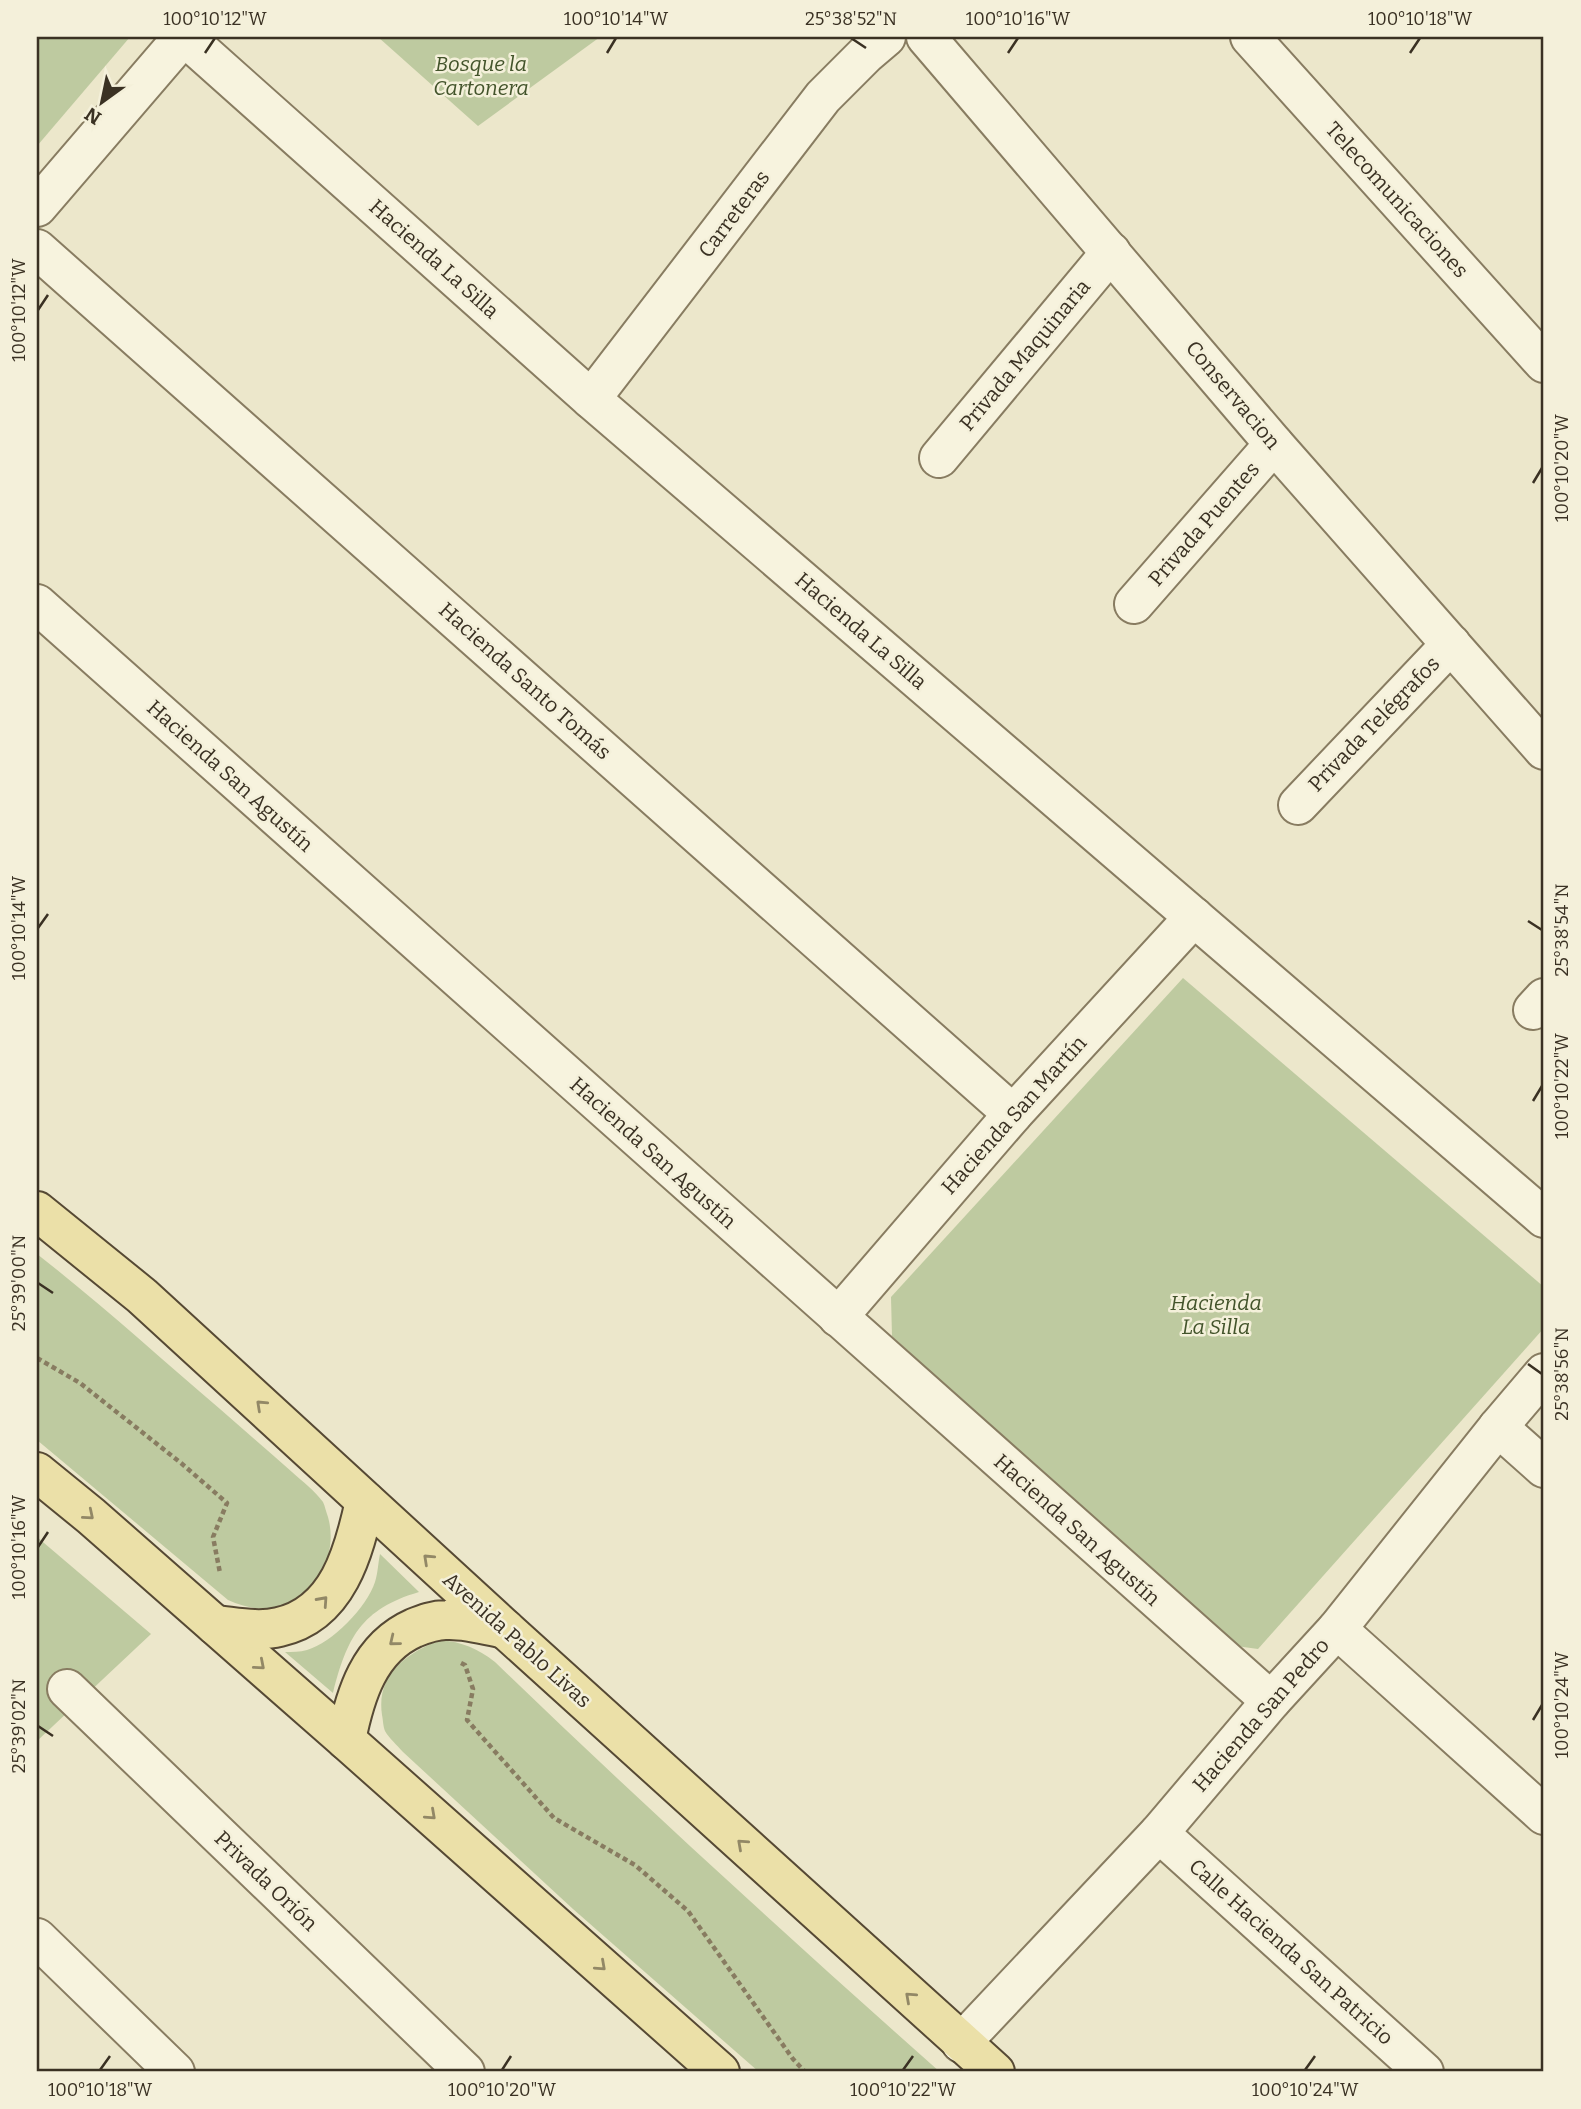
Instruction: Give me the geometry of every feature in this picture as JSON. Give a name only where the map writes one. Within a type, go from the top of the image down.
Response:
[{"type":"main road","name":"Avenida Pablo Livas","points":[[37,1211],[142,1296],[995,2072]]},
{"type":"main road","points":[[37,1472],[91,1516],[346,1740],[720,2072]]},
{"type":"main road","points":[[215,1625],[252,1629],[278,1628],[314,1612],[343,1573],[365,1501]]},
{"type":"main road","points":[[346,1740],[357,1693],[368,1670],[383,1649],[400,1634],[427,1623],[446,1620],[468,1621],[505,1629]]},
{"type":"street","points":[[37,208],[184,37]]},
{"type":"street","name":"Hacienda La Silla","points":[[184,37],[591,399],[1544,1218]]},
{"type":"street","name":"Carreteras","points":[[591,399],[823,97],[886,37]]},
{"type":"street","name":"Conservacion","points":[[926,37],[1274,444],[1544,750]]},
{"type":"street","name":"Telecomunicaciones","points":[[1250,37],[1544,363]]},
{"type":"street","name":"Hacienda Santo Tomás","points":[[37,249],[1013,1114]]},
{"type":"street","name":"Privada Maquinaria","points":[[939,458],[1111,252]]},
{"type":"street","name":"Privada Puentes","points":[[1134,604],[1274,444]]},
{"type":"street","name":"Hacienda San Agustín","points":[[37,604],[1271,1701]]},
{"type":"street","name":"Privada Telégrafos","points":[[1298,805],[1451,644]]},
{"type":"street","name":"Hacienda San Martín","points":[[838,1317],[1013,1114],[1194,917]]},
{"type":"street","name":"Hacienda San Pedro","points":[[961,2043],[1158,1833],[1271,1701],[1337,1629],[1544,1373]]},
{"type":"street","points":[[1499,1427],[1544,1468]]},
{"type":"street","points":[[1337,1629],[1544,1815]]},
{"type":"street","name":"Privada Orión","points":[[67,1689],[465,2072]]},
{"type":"street","name":"Calle Hacienda San Patricio","points":[[1158,1833],[1424,2072]]},
{"type":"street","points":[[37,1938],[175,2072]]},
{"type":"path","points":[[37,1357],[79,1383],[227,1503],[213,1537],[219,1573],[229,1580]]},
{"type":"path","points":[[455,1661],[465,1665],[473,1689],[467,1720],[554,1818],[635,1865],[688,1911],[805,2072]]},
{"type":"green space","points":[[37,37],[130,37],[37,146]]},
{"type":"green space","name":"Bosque la Cartonera","points":[[378,37],[600,37],[478,126]]},
{"type":"green space","name":"Hacienda La Silla","points":[[1183,978],[1544,1287],[1544,1328],[1258,1649],[1229,1645],[892,1336],[891,1297]]},
{"type":"green space","points":[[37,1254],[129,1330],[320,1498],[330,1529],[329,1553],[320,1574],[304,1592],[286,1603],[261,1609],[228,1600],[37,1440]]},
{"type":"green space","points":[[37,1537],[151,1634],[37,1741]]},
{"type":"green space","points":[[380,1554],[419,1592],[383,1607],[360,1628],[344,1656],[333,1693],[285,1652],[304,1651],[317,1646],[357,1613],[371,1592]]},
{"type":"green space","points":[[440,1640],[469,1646],[495,1662],[715,1869],[940,2072],[759,2072],[573,1909],[403,1752],[387,1734],[383,1725],[381,1701],[389,1677],[396,1667],[416,1651]]}]
